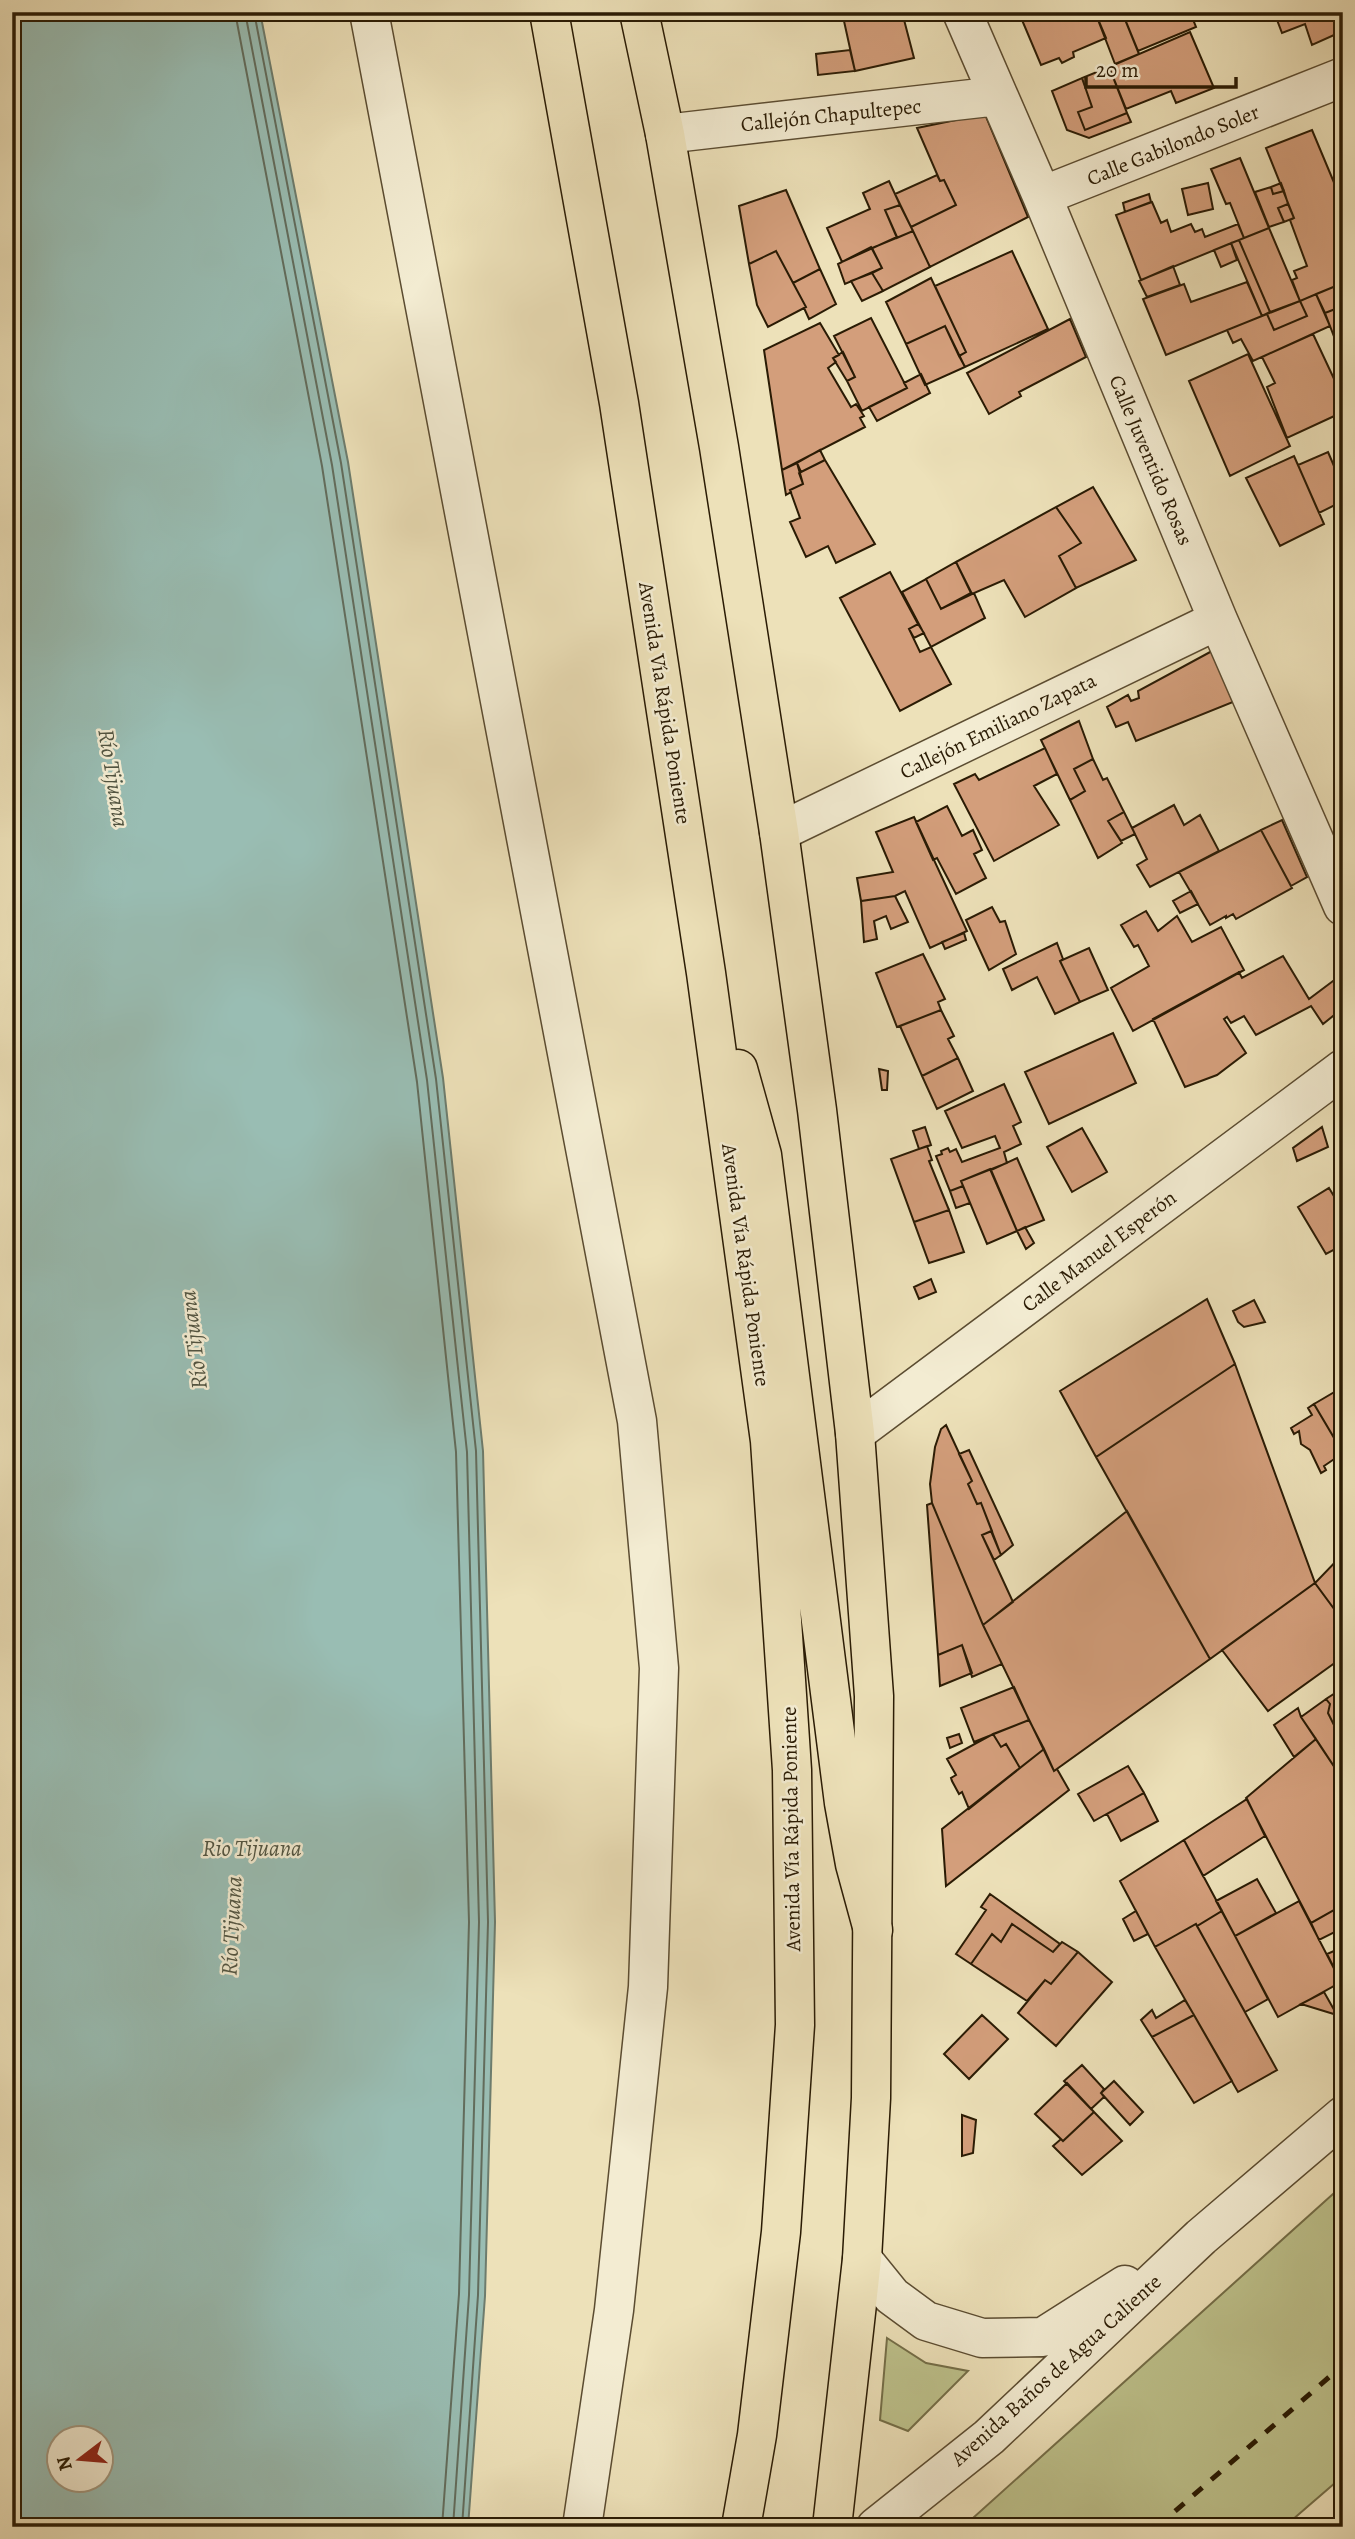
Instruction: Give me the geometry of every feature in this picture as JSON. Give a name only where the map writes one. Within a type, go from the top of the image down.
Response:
[{"type":"main road","name":"Avenida Vía Rápida Poniente","points":[[549,12],[619,403],[706,974],[770,1441],[792,1770],[794,2039],[781,2232],[757,2435],[740,2527]]},
{"type":"main road","points":[[576,12],[619,403]]},
{"type":"main road","points":[[639,12],[665,134],[719,447],[779,832],[817,1110],[855,1433],[874,1696],[871,2098],[862,2259],[832,2527]]},
{"type":"main road","points":[[706,974],[748,1099],[762,1155],[844,1803],[855,1864],[873,1930]]},
{"type":"street","points":[[369,12],[636,1421],[659,1668],[648,1987],[614,2310],[582,2527]]},
{"type":"street","name":"Calle Juventido Rosas","points":[[962,12],[1218,620],[1343,906]]},
{"type":"street","name":"Calle Gabilondo Soler","points":[[1042,197],[1343,78]]},
{"type":"street","name":"Callejón Chapultepec","points":[[665,134],[998,96]]},
{"type":"street","name":"Callejón Emiliano Zapata","points":[[779,832],[1218,620]]},
{"type":"street","name":"Calle Manuel Esperón","points":[[855,1433],[1343,1069]]},
{"type":"street","name":"Avenida Baños de Agua Caliente","points":[[876,2527],[989,2437],[1201,2237],[1343,2116]]},
{"type":"street","name":"Avenida Baños de Agua Caliente","points":[[862,2259],[892,2296],[926,2321],[982,2338],[1043,2337],[1201,2237]]},
{"type":"green space","points":[[1343,2185],[1343,2476],[1284,2527],[963,2527]]},
{"type":"green space","points":[[887,2338],[926,2363],[968,2371],[908,2431],[880,2420]]},
{"type":"water","name":"Rio Tijuana","points":[[12,12],[260,12],[348,462],[443,1078],[483,1451],[495,1922],[485,2296],[468,2527],[12,2527]]},
{"type":"building","points":[[842,12],[902,12],[914,58],[855,71]]},
{"type":"building","points":[[1043,12],[1095,12],[1106,38],[1073,52],[1074,57],[1062,63],[1059,58],[1041,65],[1022,20]]},
{"type":"building","points":[[1095,12],[1122,12],[1139,54],[1115,64]]},
{"type":"building","points":[[1122,12],[1190,12],[1196,27],[1138,51]]},
{"type":"building","points":[[1274,12],[1340,12],[1343,31],[1312,45],[1305,24],[1282,33]]},
{"type":"building","points":[[1190,32],[1214,88],[1176,103],[1171,91],[1126,109],[1109,67]]},
{"type":"building","points":[[850,50],[855,71],[818,75],[816,54]]},
{"type":"building","points":[[1109,67],[1127,113],[1085,130],[1078,112],[1092,107],[1082,78]]},
{"type":"building","points":[[1082,78],[1092,107],[1078,112],[1085,130],[1127,113],[1131,122],[1089,138],[1067,130],[1052,91]]},
{"type":"building","points":[[985,114],[1028,217],[930,267],[911,227],[956,205],[944,180],[940,181],[917,128]]},
{"type":"building","points":[[1312,130],[1343,204],[1343,283],[1300,301],[1292,280],[1297,278],[1294,271],[1307,266],[1290,220],[1294,218],[1266,148]]},
{"type":"building","points":[[1240,158],[1269,228],[1244,238],[1230,203],[1226,204],[1211,169]]},
{"type":"building","points":[[937,175],[940,181],[944,180],[956,205],[911,227],[895,194]]},
{"type":"building","points":[[889,181],[900,205],[885,210],[897,237],[842,262],[827,228],[870,209],[863,193]]},
{"type":"building","points":[[1208,183],[1213,209],[1188,215],[1182,189]]},
{"type":"building","points":[[1281,183],[1284,191],[1273,194],[1271,187]]},
{"type":"building","points":[[1271,187],[1273,194],[1284,191],[1288,204],[1278,208],[1284,222],[1269,227],[1255,192]]},
{"type":"building","points":[[786,190],[820,269],[793,283],[776,251],[749,264],[739,206]]},
{"type":"building","points":[[1149,194],[1151,202],[1125,212],[1123,203]]},
{"type":"building","points":[[1152,202],[1161,223],[1167,220],[1171,232],[1191,224],[1195,232],[1202,229],[1205,237],[1238,224],[1244,238],[1141,280],[1116,215]]},
{"type":"building","points":[[1288,204],[1294,218],[1284,222],[1278,208]]},
{"type":"building","points":[[900,205],[913,231],[897,238],[885,210]]},
{"type":"building","points":[[1269,228],[1300,301],[1270,312],[1239,240]]},
{"type":"building","points":[[913,231],[930,267],[883,291],[872,273],[882,268],[872,248]]},
{"type":"building","points":[[1239,240],[1270,312],[1262,316],[1231,243]]},
{"type":"building","points":[[1231,243],[1237,260],[1221,267],[1214,250]]},
{"type":"building","points":[[871,247],[882,268],[845,284],[838,264]]},
{"type":"building","points":[[776,251],[806,307],[768,327],[757,305],[749,264]]},
{"type":"building","points":[[1012,251],[1048,329],[965,367],[959,356],[966,352],[935,286]]},
{"type":"building","points":[[1173,266],[1180,285],[1147,297],[1139,281]]},
{"type":"building","points":[[820,269],[836,304],[809,319],[804,308],[806,307],[793,283]]},
{"type":"building","points":[[872,273],[883,291],[862,301],[851,281]]},
{"type":"building","points":[[931,278],[966,352],[959,356],[945,326],[906,344],[886,302]]},
{"type":"building","points":[[1247,282],[1262,316],[1166,355],[1143,299],[1184,284],[1191,302]]},
{"type":"building","points":[[1343,283],[1343,306],[1325,313],[1316,294]]},
{"type":"building","points":[[1316,294],[1330,326],[1253,361],[1241,339],[1233,343],[1227,330],[1267,314],[1274,330],[1307,316],[1300,301]]},
{"type":"building","points":[[1300,301],[1307,316],[1274,330],[1267,314]]},
{"type":"building","points":[[1343,306],[1343,360],[1325,313]]},
{"type":"building","points":[[871,318],[907,388],[862,411],[847,381],[855,377],[834,336]]},
{"type":"building","points":[[1070,319],[1086,357],[1019,392],[1021,396],[989,414],[967,373]]},
{"type":"building","points":[[820,323],[839,355],[833,358],[836,362],[828,368],[851,407],[856,404],[864,416],[860,418],[865,427],[782,470],[764,350]]},
{"type":"building","points":[[945,326],[965,367],[925,385],[906,344]]},
{"type":"building","points":[[1313,334],[1343,398],[1343,412],[1287,438],[1267,387],[1275,383],[1262,357]]},
{"type":"building","points":[[843,352],[855,377],[847,381],[833,358]]},
{"type":"building","points":[[1248,354],[1290,446],[1230,476],[1189,381]]},
{"type":"building","points":[[921,374],[930,393],[877,421],[869,407],[907,388],[904,383]]},
{"type":"building","points":[[820,450],[825,460],[801,472],[797,463]]},
{"type":"building","points":[[1328,452],[1343,487],[1343,501],[1319,513],[1298,465]]},
{"type":"building","points":[[1294,456],[1324,524],[1280,546],[1246,478]]},
{"type":"building","points":[[825,460],[875,544],[836,563],[828,546],[806,557],[790,522],[800,518],[790,490],[803,484],[799,473]]},
{"type":"building","points":[[797,463],[803,484],[786,495],[782,470]]},
{"type":"building","points":[[1093,487],[1136,560],[1076,588],[1059,556],[1081,543],[1056,507]]},
{"type":"building","points":[[1056,507],[1081,543],[1059,556],[1076,588],[1025,617],[1004,580],[972,594],[956,562]]},
{"type":"building","points":[[956,562],[971,593],[941,609],[926,579]]},
{"type":"building","points":[[890,572],[918,624],[909,629],[920,652],[931,647],[951,684],[900,711],[840,598]]},
{"type":"building","points":[[926,579],[941,609],[974,593],[985,618],[931,647],[902,592]]},
{"type":"building","points":[[918,624],[924,633],[914,638],[909,629]]},
{"type":"building","points":[[1212,651],[1233,702],[1136,741],[1128,722],[1116,727],[1107,707],[1128,695],[1131,701],[1139,698],[1138,691]]},
{"type":"building","points":[[1079,721],[1093,759],[1074,769],[1085,791],[1070,800],[1041,740]]},
{"type":"building","points":[[1045,748],[1057,774],[1034,786],[1059,825],[994,861],[954,784],[975,774],[979,780]]},
{"type":"building","points":[[1093,759],[1103,780],[1107,778],[1124,812],[1108,821],[1122,843],[1098,858],[1070,800],[1085,791],[1074,769]]},
{"type":"building","points":[[1174,805],[1184,825],[1200,815],[1219,851],[1150,887],[1137,865],[1147,859],[1132,828]]},
{"type":"building","points":[[947,806],[962,836],[973,830],[982,850],[974,854],[986,878],[956,894],[937,858],[933,860],[916,822]]},
{"type":"building","points":[[1124,812],[1135,834],[1121,841],[1108,821]]},
{"type":"building","points":[[914,817],[967,931],[930,948],[905,891],[895,896],[861,901],[857,878],[893,872],[876,832]]},
{"type":"building","points":[[1282,820],[1307,877],[1291,886],[1261,830]]},
{"type":"building","points":[[1261,830],[1292,888],[1236,919],[1233,914],[1210,925],[1179,872]]},
{"type":"building","points":[[1191,891],[1198,904],[1180,913],[1173,901]]},
{"type":"building","points":[[895,896],[908,922],[891,929],[886,916],[874,921],[877,939],[864,942],[861,901]]},
{"type":"building","points":[[992,907],[1000,922],[1005,921],[1016,954],[989,970],[966,920]]},
{"type":"building","points":[[1146,911],[1158,931],[1177,916],[1192,942],[1221,927],[1244,970],[1133,1031],[1111,988],[1149,966],[1138,945],[1134,947],[1121,925]]},
{"type":"building","points":[[964,933],[966,940],[945,949],[942,942]]},
{"type":"building","points":[[1057,943],[1063,959],[1060,961],[1080,1002],[1055,1014],[1037,977],[1012,990],[1003,969]]},
{"type":"building","points":[[1089,948],[1108,990],[1080,1002],[1060,961]]},
{"type":"building","points":[[923,954],[945,999],[938,1002],[941,1010],[897,1027],[876,973]]},
{"type":"building","points":[[1283,956],[1309,999],[1341,975],[1343,1008],[1323,1024],[1311,1006],[1256,1035],[1244,1016],[1231,1023],[1227,1017],[1224,1019],[1246,1053],[1217,1075],[1185,1087],[1153,1019],[1239,972],[1242,978]]},
{"type":"building","points":[[941,1010],[954,1036],[948,1039],[958,1058],[922,1076],[900,1026]]},
{"type":"building","points":[[1113,1033],[1136,1083],[1049,1124],[1025,1072]]},
{"type":"building","points":[[958,1058],[973,1091],[937,1109],[922,1076]]},
{"type":"building","points":[[879,1069],[888,1071],[887,1090],[882,1090]]},
{"type":"building","points":[[1004,1084],[1021,1122],[1013,1126],[1021,1144],[1004,1152],[1007,1163],[961,1181],[963,1186],[950,1191],[936,1156],[942,1154],[941,1151],[948,1148],[950,1152],[956,1149],[962,1162],[1000,1148],[995,1136],[962,1148],[945,1111]]},
{"type":"building","points":[[925,1127],[931,1145],[919,1149],[913,1131]]},
{"type":"building","points":[[1322,1127],[1328,1147],[1297,1161],[1293,1148]]},
{"type":"building","points":[[1082,1128],[1107,1172],[1072,1192],[1047,1147]]},
{"type":"building","points":[[927,1146],[932,1160],[929,1161],[949,1210],[914,1222],[891,1159]]},
{"type":"building","points":[[1017,1158],[1044,1220],[1017,1231],[991,1170]]},
{"type":"building","points":[[990,1169],[1017,1231],[987,1244],[961,1181]]},
{"type":"building","points":[[963,1186],[970,1203],[956,1208],[950,1191]]},
{"type":"building","points":[[1329,1188],[1343,1211],[1343,1245],[1326,1254],[1298,1207]]},
{"type":"building","points":[[949,1210],[964,1252],[929,1263],[914,1222]]},
{"type":"building","points":[[1025,1227],[1034,1243],[1026,1249],[1017,1231]]},
{"type":"building","points":[[931,1279],[936,1292],[919,1299],[914,1287]]},
{"type":"building","points":[[1207,1299],[1235,1364],[1096,1457],[1060,1391]]},
{"type":"building","points":[[1254,1300],[1265,1322],[1244,1327],[1238,1322],[1233,1311]]},
{"type":"building","points":[[1235,1364],[1315,1583],[1210,1659],[1096,1457]]},
{"type":"building","points":[[1339,1365],[1343,1365],[1341,1388],[1335,1375]]},
{"type":"building","points":[[1343,1387],[1343,1453],[1314,1404]]},
{"type":"building","points":[[1314,1404],[1343,1453],[1324,1466],[1326,1470],[1321,1473],[1310,1450],[1301,1444],[1299,1431],[1294,1434],[1291,1428],[1312,1415],[1308,1408]]},
{"type":"building","points":[[946,1425],[972,1481],[968,1484],[977,1504],[981,1503],[992,1531],[982,1535],[1013,1602],[983,1625],[932,1503],[930,1484],[935,1447],[941,1429]]},
{"type":"building","points":[[969,1450],[1013,1545],[1001,1555],[981,1503],[977,1504],[968,1484],[972,1481],[959,1454]]},
{"type":"building","points":[[932,1503],[1002,1664],[972,1677],[962,1645],[938,1655],[927,1505]]},
{"type":"building","points":[[1127,1511],[1210,1659],[1054,1771],[983,1625]]},
{"type":"building","points":[[991,1531],[1001,1555],[994,1560],[982,1535]]},
{"type":"building","points":[[1343,1554],[1343,1621],[1315,1583]]},
{"type":"building","points":[[1315,1583],[1343,1621],[1343,1657],[1268,1711],[1222,1650]]},
{"type":"building","points":[[962,1645],[972,1673],[940,1686],[938,1655]]},
{"type":"building","points":[[1014,1687],[1029,1720],[974,1742],[961,1708]]},
{"type":"building","points":[[1343,1688],[1343,1749],[1339,1744],[1342,1741],[1328,1713],[1330,1704],[1326,1699]]},
{"type":"building","points":[[1326,1699],[1330,1704],[1328,1713],[1342,1741],[1339,1744],[1343,1749],[1343,1780],[1301,1717]]},
{"type":"building","points":[[1298,1708],[1316,1739],[1294,1757],[1274,1725]]},
{"type":"building","points":[[1029,1720],[1044,1749],[1020,1768],[1006,1744],[1001,1747],[993,1734]]},
{"type":"building","points":[[959,1734],[962,1743],[950,1748],[947,1738]]},
{"type":"building","points":[[993,1734],[1001,1747],[1006,1744],[1020,1768],[969,1809],[962,1792],[959,1794],[952,1781],[951,1778],[956,1775],[947,1759]]},
{"type":"building","points":[[1316,1739],[1343,1780],[1343,1905],[1311,1923],[1246,1798]]},
{"type":"building","points":[[1044,1749],[1054,1771],[1057,1769],[1069,1790],[946,1886],[942,1829]]},
{"type":"building","points":[[1128,1766],[1144,1793],[1094,1821],[1078,1794]]},
{"type":"building","points":[[1144,1793],[1158,1821],[1121,1841],[1107,1814]]},
{"type":"building","points":[[1247,1799],[1265,1836],[1203,1876],[1184,1840]]},
{"type":"building","points":[[1184,1840],[1222,1911],[1155,1947],[1120,1881]]},
{"type":"building","points":[[1257,1879],[1276,1913],[1235,1936],[1216,1901]]},
{"type":"building","points":[[990,1894],[1060,1944],[1053,1952],[1012,1924],[1001,1942],[992,1934],[971,1964],[956,1954],[986,1910],[981,1907]]},
{"type":"building","points":[[1299,1901],[1341,1982],[1278,2017],[1235,1936]]},
{"type":"building","points":[[1343,1905],[1343,1928],[1319,1940],[1311,1923]]},
{"type":"building","points":[[1136,1911],[1148,1934],[1134,1941],[1123,1919]]},
{"type":"building","points":[[1222,1911],[1268,1999],[1245,2012],[1197,1926]]},
{"type":"building","points":[[1012,1924],[1053,1952],[1062,1942],[1078,1952],[1051,1984],[1045,1980],[1027,2001],[971,1964],[992,1934],[1001,1942]]},
{"type":"building","points":[[1196,1924],[1277,2070],[1238,2092],[1155,1947]]},
{"type":"building","points":[[1343,1947],[1343,1986],[1327,1954]]},
{"type":"building","points":[[1078,1952],[1112,1982],[1056,2046],[1018,2013],[1045,1980],[1051,1984]]},
{"type":"building","points":[[1324,1992],[1337,2015],[1301,2004]]},
{"type":"building","points":[[1185,2000],[1194,2015],[1152,2037],[1141,2020],[1152,2010],[1156,2018]]},
{"type":"building","points":[[982,2015],[1008,2039],[969,2079],[944,2054]]},
{"type":"building","points":[[1194,2015],[1232,2081],[1194,2103],[1152,2037]]},
{"type":"building","points":[[1082,2065],[1104,2089],[1101,2093],[1104,2097],[1091,2109],[1064,2081]]},
{"type":"building","points":[[1114,2081],[1143,2112],[1130,2125],[1101,2093]]},
{"type":"building","points":[[1067,2083],[1094,2112],[1063,2141],[1035,2114]]},
{"type":"building","points":[[1094,2112],[1122,2141],[1082,2175],[1053,2146],[1061,2139],[1063,2141]]},
{"type":"building","points":[[962,2115],[976,2120],[973,2153],[962,2156]]},
{"type":"railway","points":[[1157,2527],[1343,2365]]},
{"type":"water label","name":"Río Tijuana","points":[[114,778]]},
{"type":"water label","name":"Río Tijuana","points":[[193,1340]]},
{"type":"water label","name":"Río Tijuana","points":[[231,1926]]}]
